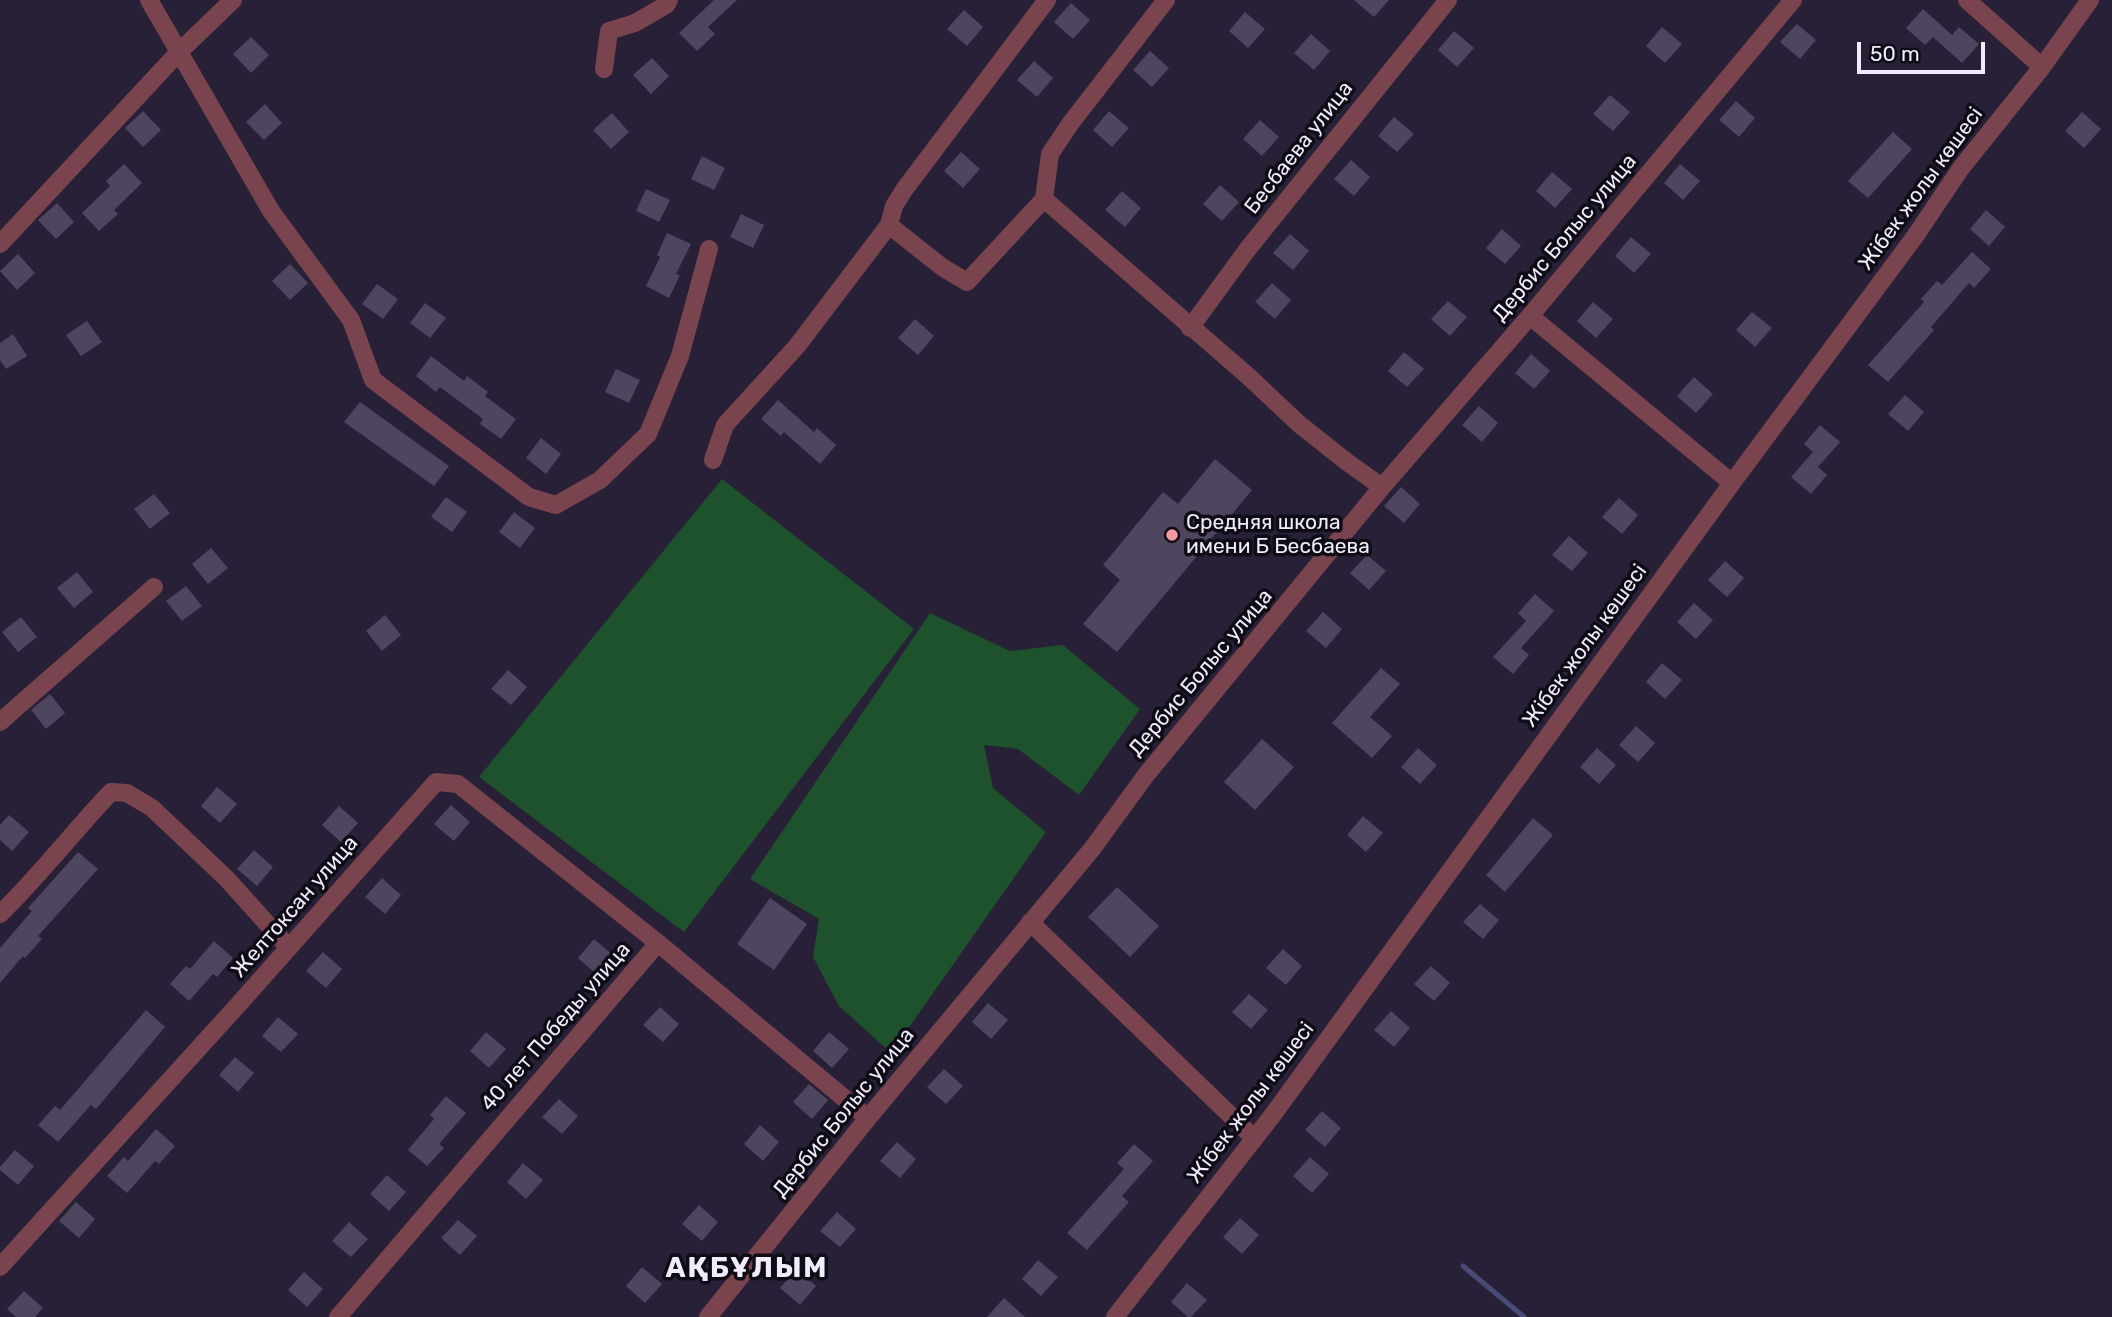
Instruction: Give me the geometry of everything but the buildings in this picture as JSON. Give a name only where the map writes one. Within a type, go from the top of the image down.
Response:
[{"type":"street","points":[[149,0],[271,211],[351,320],[373,380],[528,497],[556,505],[600,480],[648,434],[680,356],[709,249]]},
{"type":"street","points":[[0,244],[179,52],[233,0]]},
{"type":"street","points":[[604,69],[609,31],[635,23],[666,5],[669,0]]},
{"type":"street","points":[[713,460],[725,425],[797,346],[889,225],[894,206],[904,190],[1047,0]]},
{"type":"street","points":[[889,225],[942,267],[967,282],[1044,199],[1050,154],[1166,0]]},
{"type":"street","name":"Бесбаева улица","points":[[1191,328],[1247,250],[1448,0]]},
{"type":"street","name":"Дербис Болыс улица","points":[[708,1317],[868,1118],[1092,849],[1146,775],[1382,487],[1530,316],[1793,0]]},
{"type":"street","points":[[1967,0],[2042,67]]},
{"type":"street","name":"Жібек жолы көшесі","points":[[1115,1317],[1254,1138],[1732,482],[1916,235],[1961,168],[2042,67],[2090,0]]},
{"type":"street","points":[[1044,199],[1309,431],[1382,487]]},
{"type":"street","points":[[1530,316],[1732,482]]},
{"type":"street","points":[[0,722],[154,587]]},
{"type":"street","name":"Желтоксан улица","points":[[0,1267],[436,782],[458,784],[658,943]]},
{"type":"street","points":[[0,914],[34,881],[82,822],[111,792],[127,793],[152,808],[228,879],[289,948]]},
{"type":"street","points":[[1030,922],[1254,1138]]},
{"type":"street","name":"40 лет Победы улица","points":[[338,1317],[658,943],[868,1118]]},
{"type":"green space","points":[[722,479],[914,629],[684,932],[479,777]]},
{"type":"green space","points":[[930,613],[1010,651],[1063,645],[1140,709],[1079,795],[1018,749],[984,745],[993,788],[1046,832],[891,1053],[839,1006],[813,957],[819,919],[750,879]]},
{"type":"waterway","points":[[1463,1266],[1524,1317]]},
{"type":"place","name":"Средняя школа имени Б Бесбаева","points":[[1172,535]]},
{"type":"district","name":"АҚБҰЛЫМ","points":[[747,1269]]}]
